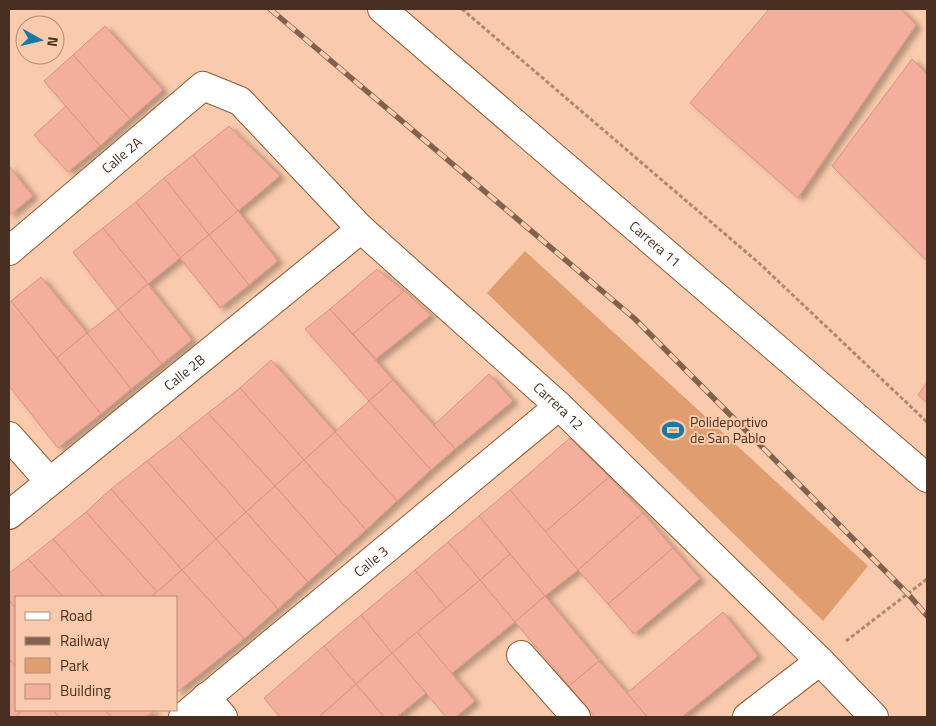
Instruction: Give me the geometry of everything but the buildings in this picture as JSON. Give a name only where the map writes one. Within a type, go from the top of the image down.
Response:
[{"type":"street","name":"Carrera 11","points":[[382,9],[927,478]]},
{"type":"street","name":"Calle 2A","points":[[9,251],[203,86],[240,101]]},
{"type":"street","name":"Carrera 12","points":[[240,101],[361,229],[559,406],[820,661],[874,717]]},
{"type":"street","name":"Calle 2B","points":[[9,515],[361,229]]},
{"type":"street","name":"Calle 3","points":[[183,717],[215,707],[559,406]]},
{"type":"street","points":[[9,436],[49,481]]},
{"type":"street","points":[[521,655],[576,717]]},
{"type":"street","points":[[748,717],[820,661]]},
{"type":"path","points":[[462,9],[760,264],[927,422]]},
{"type":"path","points":[[820,661],[927,579]]},
{"type":"green space","name":"Polideportivo de San Pablo","points":[[525,251],[868,566],[823,621],[487,293]]},
{"type":"railway","points":[[270,9],[635,319],[909,595],[927,616]]},
{"type":"place","name":"Polideportivo de San Pablo","points":[[673,430]]}]
